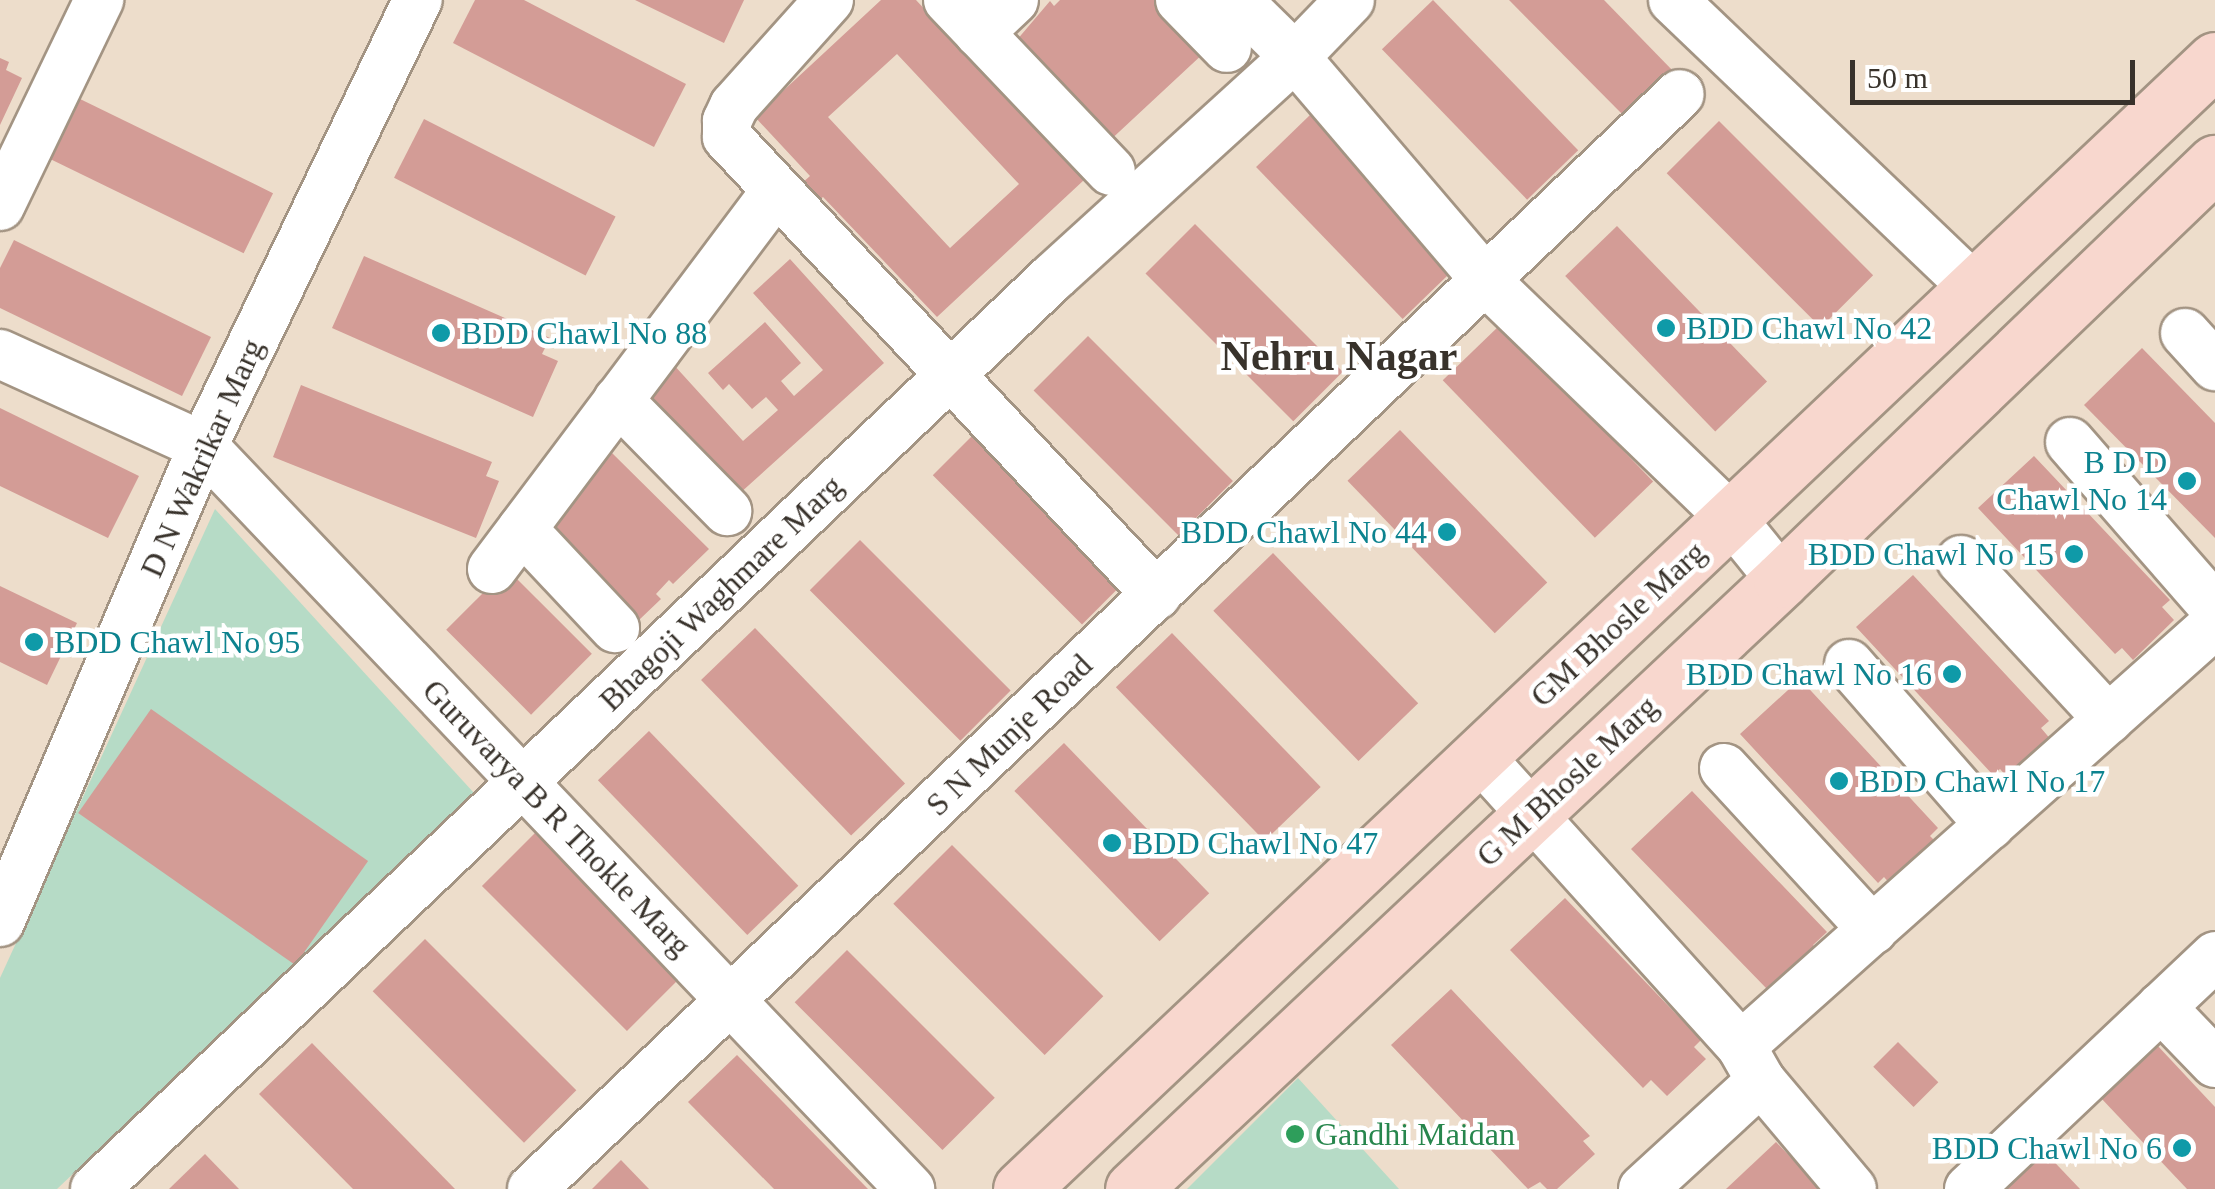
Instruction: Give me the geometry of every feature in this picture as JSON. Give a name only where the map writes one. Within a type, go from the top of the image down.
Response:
[{"type":"main road","name":"GM Bhosle Marg","points":[[1021,1189],[2215,60]]},
{"type":"main road","name":"G M Bhosle Marg","points":[[1132,1189],[1781,580],[2215,163]]},
{"type":"street","points":[[0,206],[99,0]]},
{"type":"street","name":"D N Wakrikar Marg","points":[[0,922],[203,446],[418,0]]},
{"type":"street","points":[[828,0],[734,106],[727,121],[727,138],[1157,595]]},
{"type":"street","points":[[1014,0],[964,16],[1111,171]]},
{"type":"street","points":[[1180,0],[1227,48]]},
{"type":"street","points":[[1237,0],[1295,57],[1487,282],[1731,518],[1781,580]]},
{"type":"street","name":"Bhagoji Waghmare Marg","points":[[94,1189],[948,376],[1295,57],[1350,0]]},
{"type":"street","points":[[1672,0],[1974,288]]},
{"type":"street","name":"S N Munje Road","points":[[532,1189],[1680,94]]},
{"type":"street","points":[[492,569],[776,190]]},
{"type":"street","points":[[0,354],[203,446]]},
{"type":"street","points":[[618,400],[727,511]]},
{"type":"street","points":[[2070,442],[2215,608]]},
{"type":"street","name":"Guruvarya B R Thokle Marg","points":[[203,446],[910,1189]]},
{"type":"street","points":[[522,529],[615,628]]},
{"type":"street","points":[[1961,560],[2108,719]]},
{"type":"street","points":[[1643,1189],[1874,930],[2215,624]]},
{"type":"street","points":[[1848,664],[1990,825]]},
{"type":"street","points":[[1479,756],[1751,1064],[1852,1189]]},
{"type":"street","points":[[1724,768],[1874,930]]},
{"type":"street","points":[[1969,1189],[2215,956]]},
{"type":"street","points":[[2162,1007],[2215,1064]]},
{"type":"green space","points":[[215,509],[474,793],[57,1189],[0,1189],[0,978]]},
{"type":"green space","name":"Gandhi Maidan","points":[[1298,1078],[1399,1189],[1187,1189]]},
{"type":"building","points":[[475,0],[524,0],[686,84],[654,147],[453,43]]},
{"type":"building","points":[[635,0],[744,0],[724,43]]},
{"type":"building","points":[[881,0],[916,0],[1084,180],[937,317],[823,197],[818,201],[801,184],[810,176],[755,117]],"holes":[[[897,54],[1019,184],[950,248],[828,117]]]},
{"type":"building","points":[[1060,0],[1156,0],[1206,51],[1105,145],[1010,48],[1050,1],[1054,6]]},
{"type":"building","points":[[1433,0],[1578,150],[1527,200],[1382,49]]},
{"type":"building","points":[[1509,0],[1604,0],[1674,72],[1626,118]]},
{"type":"building","points":[[0,58],[9,62],[6,70],[22,78],[0,125]]},
{"type":"building","points":[[78,98],[273,193],[244,253],[49,158]]},
{"type":"building","points":[[1310,115],[1457,267],[1403,319],[1256,167]]},
{"type":"building","points":[[424,119],[616,217],[586,275],[394,178]]},
{"type":"building","points":[[1719,121],[1873,275],[1821,327],[1667,173]]},
{"type":"building","points":[[1195,224],[1343,372],[1293,421],[1146,273]]},
{"type":"building","name":"BDD Chawl No 42","points":[[1617,226],[1767,381],[1715,431],[1565,276]]},
{"type":"building","points":[[14,240],[211,337],[182,396],[0,308],[0,268]]},
{"type":"building","name":"BDD Chawl No 88","points":[[364,256],[550,338],[542,354],[558,361],[533,417],[332,328]]},
{"type":"building","points":[[790,259],[884,363],[739,494],[645,390],[673,364],[743,441],[778,410],[766,397],[752,409],[729,384],[723,390],[708,373],[765,322],[801,363],[781,381],[794,396],[823,370],[753,293]]},
{"type":"building","points":[[1501,324],[1653,482],[1595,538],[1443,380]]},
{"type":"building","points":[[1088,336],[1233,481],[1179,535],[1034,390]]},
{"type":"building","name":"B D D Chawl No 14","points":[[2142,348],[2215,423],[2215,538],[2084,405]]},
{"type":"building","points":[[301,385],[492,462],[486,476],[499,481],[476,538],[273,457]]},
{"type":"building","points":[[0,408],[139,476],[108,538],[0,486]]},
{"type":"building","points":[[983,425],[1132,574],[1082,624],[933,475]]},
{"type":"building","name":"BDD Chawl No 44","points":[[1400,430],[1547,583],[1495,633],[1347,481]]},
{"type":"building","points":[[612,453],[709,549],[673,584],[669,580],[656,594],[661,599],[639,620],[541,523]]},
{"type":"building","name":"BDD Chawl No 15","points":[[2034,456],[2170,600],[2162,607],[2174,620],[2133,660],[2122,648],[2115,654],[1978,508]]},
{"type":"building","points":[[860,540],[1011,691],[960,741],[810,590]]},
{"type":"building","points":[[1273,553],[1418,703],[1358,761],[1213,611]]},
{"type":"building","points":[[507,569],[592,654],[531,715],[446,630]]},
{"type":"building","name":"BDD Chawl No 16","points":[[1913,575],[2049,721],[2041,728],[2052,741],[2009,779],[2000,769],[1993,775],[1856,627]]},
{"type":"building","name":"BDD Chawl No 95","points":[[0,586],[77,623],[47,685],[0,662]]},
{"type":"building","points":[[755,628],[905,783],[851,835],[701,680]]},
{"type":"building","points":[[1172,633],[1321,787],[1265,841],[1116,687]]},
{"type":"building","name":"BDD Chawl No 17","points":[[1800,679],[1938,828],[1930,836],[1938,844],[1892,886],[1884,877],[1878,883],[1740,734]]},
{"type":"building","points":[[151,709],[368,861],[295,965],[78,813]]},
{"type":"building","points":[[649,731],[798,886],[747,935],[598,780]]},
{"type":"building","name":"BDD Chawl No 47","points":[[1064,743],[1209,893],[1160,941],[1014,791]]},
{"type":"building","points":[[1692,791],[1827,932],[1813,945],[1821,954],[1782,991],[1774,982],[1767,989],[1631,849]]},
{"type":"building","points":[[535,833],[680,978],[627,1031],[482,886]]},
{"type":"building","points":[[952,845],[1103,996],[1045,1055],[893,904]]},
{"type":"building","points":[[1565,898],[1701,1040],[1694,1047],[1706,1059],[1667,1096],[1651,1080],[1643,1088],[1510,950]]},
{"type":"building","points":[[425,939],[576,1090],[524,1143],[373,991]]},
{"type":"building","points":[[847,950],[995,1098],[942,1150],[795,1002]]},
{"type":"building","points":[[1451,989],[1590,1136],[1583,1141],[1595,1154],[1557,1189],[1547,1189],[1540,1182],[1528,1189],[1391,1045]]},
{"type":"building","points":[[1898,1042],[1938,1082],[1914,1107],[1873,1067]]},
{"type":"building","points":[[312,1043],[455,1189],[353,1189],[259,1094]]},
{"type":"building","name":"BDD Chawl No 6","points":[[2156,1044],[2215,1107],[2215,1189],[2187,1189],[2100,1097]]},
{"type":"building","points":[[737,1055],[868,1189],[774,1189],[688,1102]]},
{"type":"building","points":[[1776,1142],[1821,1189],[1726,1189]]},
{"type":"building","points":[[2042,1149],[2080,1189],[2000,1189]]},
{"type":"building","points":[[205,1154],[239,1189],[169,1189]]},
{"type":"building","points":[[621,1160],[649,1189],[592,1189]]},
{"type":"place","name":"BDD Chawl No 42","points":[[1666,328]]},
{"type":"place","name":"BDD Chawl No 88","points":[[441,333]]},
{"type":"place","name":"B D D Chawl No 14","points":[[2187,481]]},
{"type":"place","name":"BDD Chawl No 44","points":[[1447,532]]},
{"type":"place","name":"BDD Chawl No 15","points":[[2074,554]]},
{"type":"place","name":"BDD Chawl No 95","points":[[34,642]]},
{"type":"place","name":"BDD Chawl No 16","points":[[1952,674]]},
{"type":"place","name":"BDD Chawl No 17","points":[[1839,781]]},
{"type":"place","name":"BDD Chawl No 47","points":[[1112,843]]},
{"type":"place","name":"Gandhi Maidan","points":[[1295,1134]]},
{"type":"place","name":"BDD Chawl No 6","points":[[2182,1148]]},
{"type":"district","name":"Nehru Nagar","points":[[1339,356]]}]
